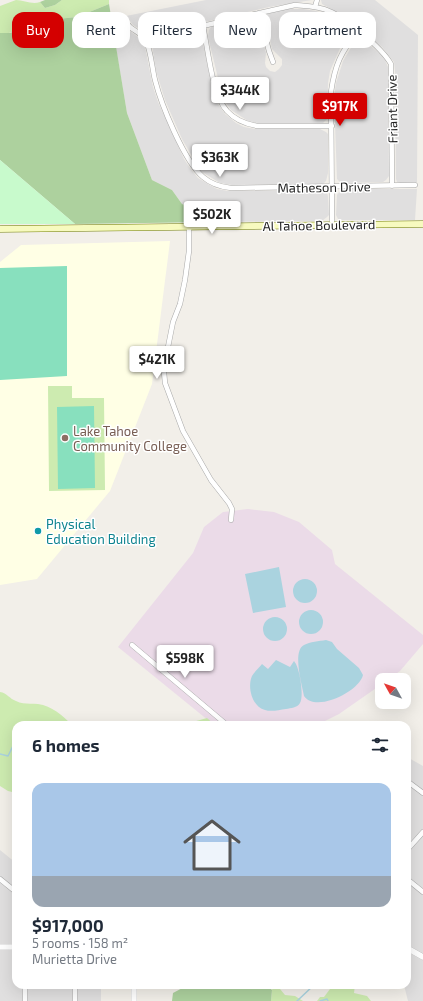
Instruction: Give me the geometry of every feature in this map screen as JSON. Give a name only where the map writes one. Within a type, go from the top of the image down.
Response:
[{"type":"main road","name":"Al Tahoe Boulevard","points":[[0,229],[423,224]]},
{"type":"street","points":[[315,7],[317,0]]},
{"type":"street","name":"Friant Drive","points":[[264,12],[295,5],[315,7],[332,12]]},
{"type":"street","points":[[206,41],[216,90],[227,112],[236,119],[246,124],[257,126],[332,126]]},
{"type":"street","name":"Friant Drive","points":[[376,47],[383,53],[391,64],[392,186]]},
{"type":"street","name":"Matheson Drive","points":[[148,48],[155,80],[164,107],[183,149],[196,170],[203,178],[220,186],[231,188],[415,185]]},
{"type":"street","points":[[267,48],[273,62]]},
{"type":"street","points":[[332,225],[332,92],[337,63],[345,48]]},
{"type":"street","points":[[189,226],[189,251],[185,280],[180,304],[173,322],[166,357],[164,372],[165,383],[183,431],[211,480],[232,509],[231,520]]},
{"type":"street","points":[[132,645],[222,721]]},
{"type":"street","points":[[411,784],[423,792]]},
{"type":"street","points":[[411,846],[423,832]]},
{"type":"street","points":[[0,879],[12,889]]},
{"type":"street","points":[[411,882],[423,892]]},
{"type":"street","points":[[0,947],[12,947]]},
{"type":"street","points":[[411,950],[423,957]]},
{"type":"street","points":[[25,989],[25,1001]]},
{"type":"street","points":[[75,989],[75,1001]]},
{"type":"street","points":[[134,989],[134,1001]]},
{"type":"shaded area","points":[[206,0],[312,0],[248,12],[214,12],[214,20],[206,22],[206,12],[146,12]]},
{"type":"shaded area","points":[[321,0],[375,0],[418,35],[417,182],[401,183],[397,182],[396,179],[394,62],[376,42],[376,12],[337,12],[322,4]]},
{"type":"shaded area","points":[[288,9],[303,9],[318,12],[279,12],[279,48],[340,48],[330,71],[328,83],[327,119],[323,123],[258,123],[248,121],[231,110],[226,103],[219,82],[208,37],[209,30],[211,27],[214,26],[214,48],[265,48],[266,67],[270,71],[275,72],[282,65],[282,59],[272,49],[271,13]]},
{"type":"shaded area","points":[[138,14],[138,28],[130,21],[130,15]]},
{"type":"shaded area","points":[[130,31],[138,37],[138,48],[145,48],[153,87],[158,102],[184,159],[198,178],[217,189],[228,191],[324,190],[328,196],[329,215],[322,221],[214,222],[214,217],[182,204],[172,190],[152,180],[127,113],[116,48],[130,48]]},
{"type":"shaded area","points":[[152,48],[204,48],[213,92],[218,104],[225,114],[236,123],[244,127],[255,129],[320,129],[328,134],[328,173],[326,181],[323,184],[232,185],[220,183],[202,172],[182,139],[165,100],[156,71]]},
{"type":"shaded area","points":[[351,48],[373,48],[385,60],[388,67],[389,176],[383,182],[345,183],[340,182],[337,179],[334,97],[336,83],[343,61]]},
{"type":"shaded area","points":[[343,189],[417,189],[415,220],[338,219],[336,215],[337,195]]},
{"type":"shaded area","name":"Lake Tahoe Community College","points":[[170,241],[152,384],[110,491],[37,579],[0,585],[0,262],[21,245]]},
{"type":"shaded area","points":[[248,509],[274,512],[299,522],[332,550],[335,564],[423,635],[423,644],[400,671],[397,673],[375,673],[375,689],[339,714],[325,721],[209,721],[118,647],[193,553],[204,527],[223,512]]},
{"type":"shaded area","points":[[411,759],[423,766],[423,1001],[408,1001],[405,989],[411,989]]},
{"type":"shaded area","points":[[0,850],[12,860],[12,989],[101,989],[101,1001],[0,1001]]},
{"type":"green space","points":[[16,0],[34,3],[40,2],[45,8],[55,5],[62,0],[109,0],[109,4],[89,12],[72,12],[72,18],[64,18],[64,12],[12,12],[12,32],[9,33],[0,33],[0,6]]},
{"type":"green space","points":[[45,0],[62,0],[55,5],[45,8],[40,2]]},
{"type":"green space","points":[[109,4],[110,12],[89,12]]},
{"type":"green space","points":[[64,18],[72,18],[72,48],[116,48],[127,113],[152,180],[172,190],[182,204],[214,217],[214,222],[75,224],[0,160],[0,33],[12,32],[12,48],[64,48]]},
{"type":"green space","points":[[0,160],[75,224],[0,224]]},
{"type":"green space","points":[[67,266],[67,376],[0,380],[0,268]]},
{"type":"green space","points":[[48,386],[72,386],[72,398],[104,398],[105,490],[49,491]]},
{"type":"green space","points":[[94,406],[95,488],[58,489],[57,407]]},
{"type":"green space","points":[[0,692],[19,702],[43,705],[61,714],[68,721],[12,721],[12,792],[0,786]]},
{"type":"green space","points":[[207,718],[210,721],[196,721]]},
{"type":"green space","points":[[180,989],[272,990],[271,1001],[172,1001],[173,993]]},
{"type":"green space","points":[[280,989],[285,995],[295,996],[303,1001],[271,1001],[272,990]]},
{"type":"green space","points":[[330,989],[354,989],[354,993],[367,996],[371,1001],[317,1001],[320,997],[324,997]]},
{"type":"water","points":[[279,567],[286,607],[253,613],[245,574]]},
{"type":"water","points":[[305,579],[310,580],[316,586],[316,596],[310,602],[305,603],[300,602],[294,596],[293,591],[294,586],[300,580]]},
{"type":"water","points":[[311,610],[316,611],[322,617],[322,627],[316,633],[311,634],[306,633],[300,627],[299,622],[300,617],[306,611]]},
{"type":"water","points":[[275,617],[280,618],[286,624],[286,634],[280,640],[275,641],[270,640],[264,634],[263,629],[264,624],[270,618]]},
{"type":"water","points":[[326,640],[332,642],[337,649],[359,668],[363,675],[354,688],[345,694],[326,701],[310,701],[304,696],[300,677],[298,661],[300,648],[312,642]]},
{"type":"water","points":[[276,660],[290,667],[294,661],[299,672],[302,695],[299,705],[294,708],[267,711],[257,705],[254,701],[250,691],[251,680],[253,674],[262,664],[268,669]]},
{"type":"waterway","points":[[0,754],[8,756],[12,748]]},
{"type":"waterway","points":[[297,1001],[310,989]]},
{"type":"waterway","points":[[320,1001],[327,999],[328,1001]]},
{"type":"place","name":"Lake Tahoe Community College","points":[[65,438]]},
{"type":"place","name":"Physical Education Building","points":[[38,531]]}]
